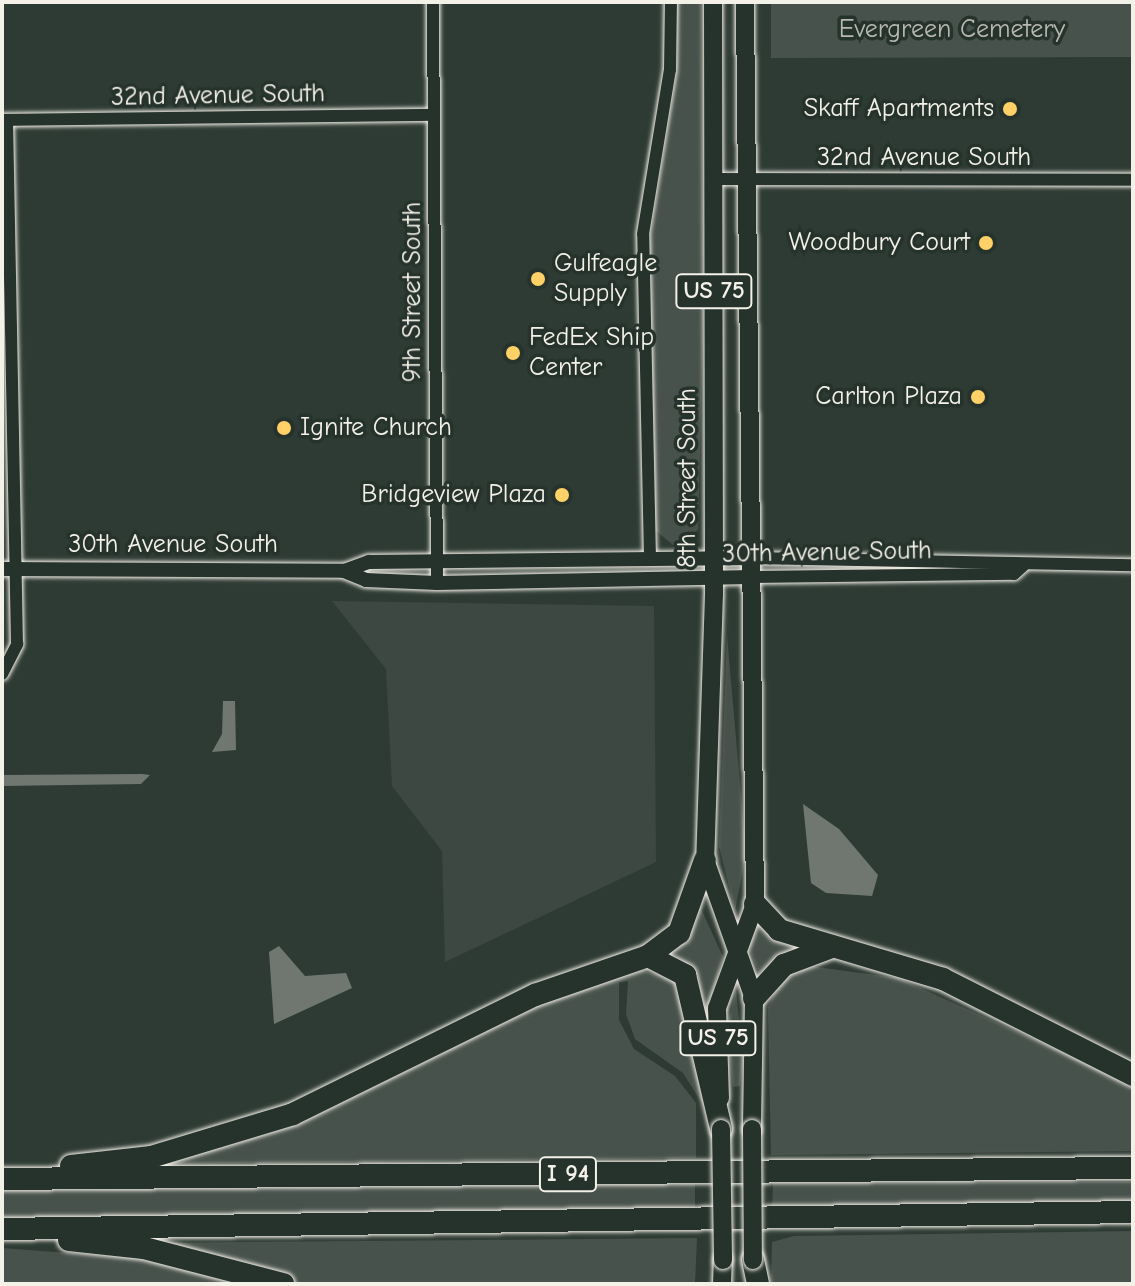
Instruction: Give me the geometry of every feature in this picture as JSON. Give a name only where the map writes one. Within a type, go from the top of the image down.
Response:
[{"type":"highway","points":[[2,1172],[209,1143],[293,1114],[535,995],[648,956],[679,933],[705,860]]},
{"type":"highway","points":[[755,904],[779,930],[943,979],[1133,1075]]},
{"type":"highway","points":[[754,998],[784,965],[832,947]]},
{"type":"highway","points":[[648,956],[685,975],[721,1129]]},
{"type":"highway","name":"I 94","points":[[2,1179],[1133,1168]]},
{"type":"highway","name":"I 94","points":[[8,1229],[1133,1212]]},
{"type":"highway","points":[[8,1229],[144,1248],[283,1284]]},
{"type":"highway","points":[[753,1260],[756,1284]]},
{"type":"main road","name":"8th Street South","points":[[713,2],[714,580],[705,860],[734,949],[754,998],[753,1260]]},
{"type":"main road","name":"US 75","points":[[722,1284],[717,1008],[734,949],[755,904],[745,2]]},
{"type":"street","name":"9th Street South","points":[[433,2],[437,583]]},
{"type":"street","points":[[650,559],[643,234],[670,70],[671,2]]},
{"type":"street","name":"32nd Avenue South","points":[[5,120],[434,115]]},
{"type":"street","points":[[2,674],[17,644],[9,569],[5,120]]},
{"type":"street","name":"32nd Avenue South","points":[[715,179],[1133,180]]},
{"type":"street","name":"30th Avenue South","points":[[9,569],[344,571],[369,562],[714,558],[907,558],[1023,566],[1133,565]]},
{"type":"street","points":[[907,558],[907,575]]},
{"type":"street","name":"30th Avenue South","points":[[344,571],[366,580],[437,583],[1014,574],[1023,566]]},
{"type":"shaded area","points":[[332,601],[654,606],[656,862],[445,962],[442,851],[392,786],[386,669]]},
{"type":"shaded area","points":[[223,701],[235,701],[236,750],[212,752],[222,734]]},
{"type":"shaded area","points":[[2,775],[150,775],[141,784],[2,786]]},
{"type":"shaded area","points":[[803,804],[839,829],[878,875],[872,896],[826,893],[811,883]]},
{"type":"shaded area","points":[[279,946],[305,976],[346,973],[352,988],[274,1024],[269,952]]},
{"type":"green space","points":[[677,2],[701,2],[703,319],[698,530],[673,545],[654,529],[650,240],[677,72]]},
{"type":"green space","name":"Evergreen Cemetery","points":[[771,2],[1133,2],[1133,57],[771,58]]},
{"type":"green space","points":[[727,635],[746,854],[735,911],[719,846]]},
{"type":"green space","points":[[698,902],[723,957],[705,1017],[697,975],[671,951]]},
{"type":"green space","points":[[757,925],[798,948],[759,973],[748,945]]},
{"type":"green space","points":[[809,966],[898,978],[1133,1084],[1133,1151],[771,1155],[768,1007],[782,979]]},
{"type":"green space","points":[[631,968],[676,979],[705,1108],[683,1073],[635,1039],[626,1014],[628,981],[619,982],[619,1020],[634,1049],[675,1076],[696,1103],[696,1158],[154,1164]]},
{"type":"green space","points":[[736,990],[743,1061],[740,1086],[733,1087],[727,1028]]},
{"type":"green space","points":[[1133,1182],[1133,1207],[772,1211],[773,1183]]},
{"type":"green space","points":[[695,1184],[695,1212],[2,1220],[2,1191]]},
{"type":"green space","points":[[1133,1231],[1133,1284],[771,1284],[772,1242],[794,1236]]},
{"type":"green space","points":[[697,1238],[695,1284],[301,1284],[151,1243]]},
{"type":"green space","points":[[2,1248],[135,1258],[247,1284],[2,1284]]},
{"type":"place","name":"Skaff Apartments","points":[[1010,109]]},
{"type":"place","name":"Woodbury Court","points":[[986,243]]},
{"type":"place","name":"Gulfeagle Supply","points":[[538,279]]},
{"type":"place","name":"FedEx Ship Center","points":[[513,353]]},
{"type":"place","name":"Carlton Plaza","points":[[978,397]]},
{"type":"place","name":"Ignite Church","points":[[284,428]]},
{"type":"place","name":"Bridgeview Plaza","points":[[562,495]]}]
